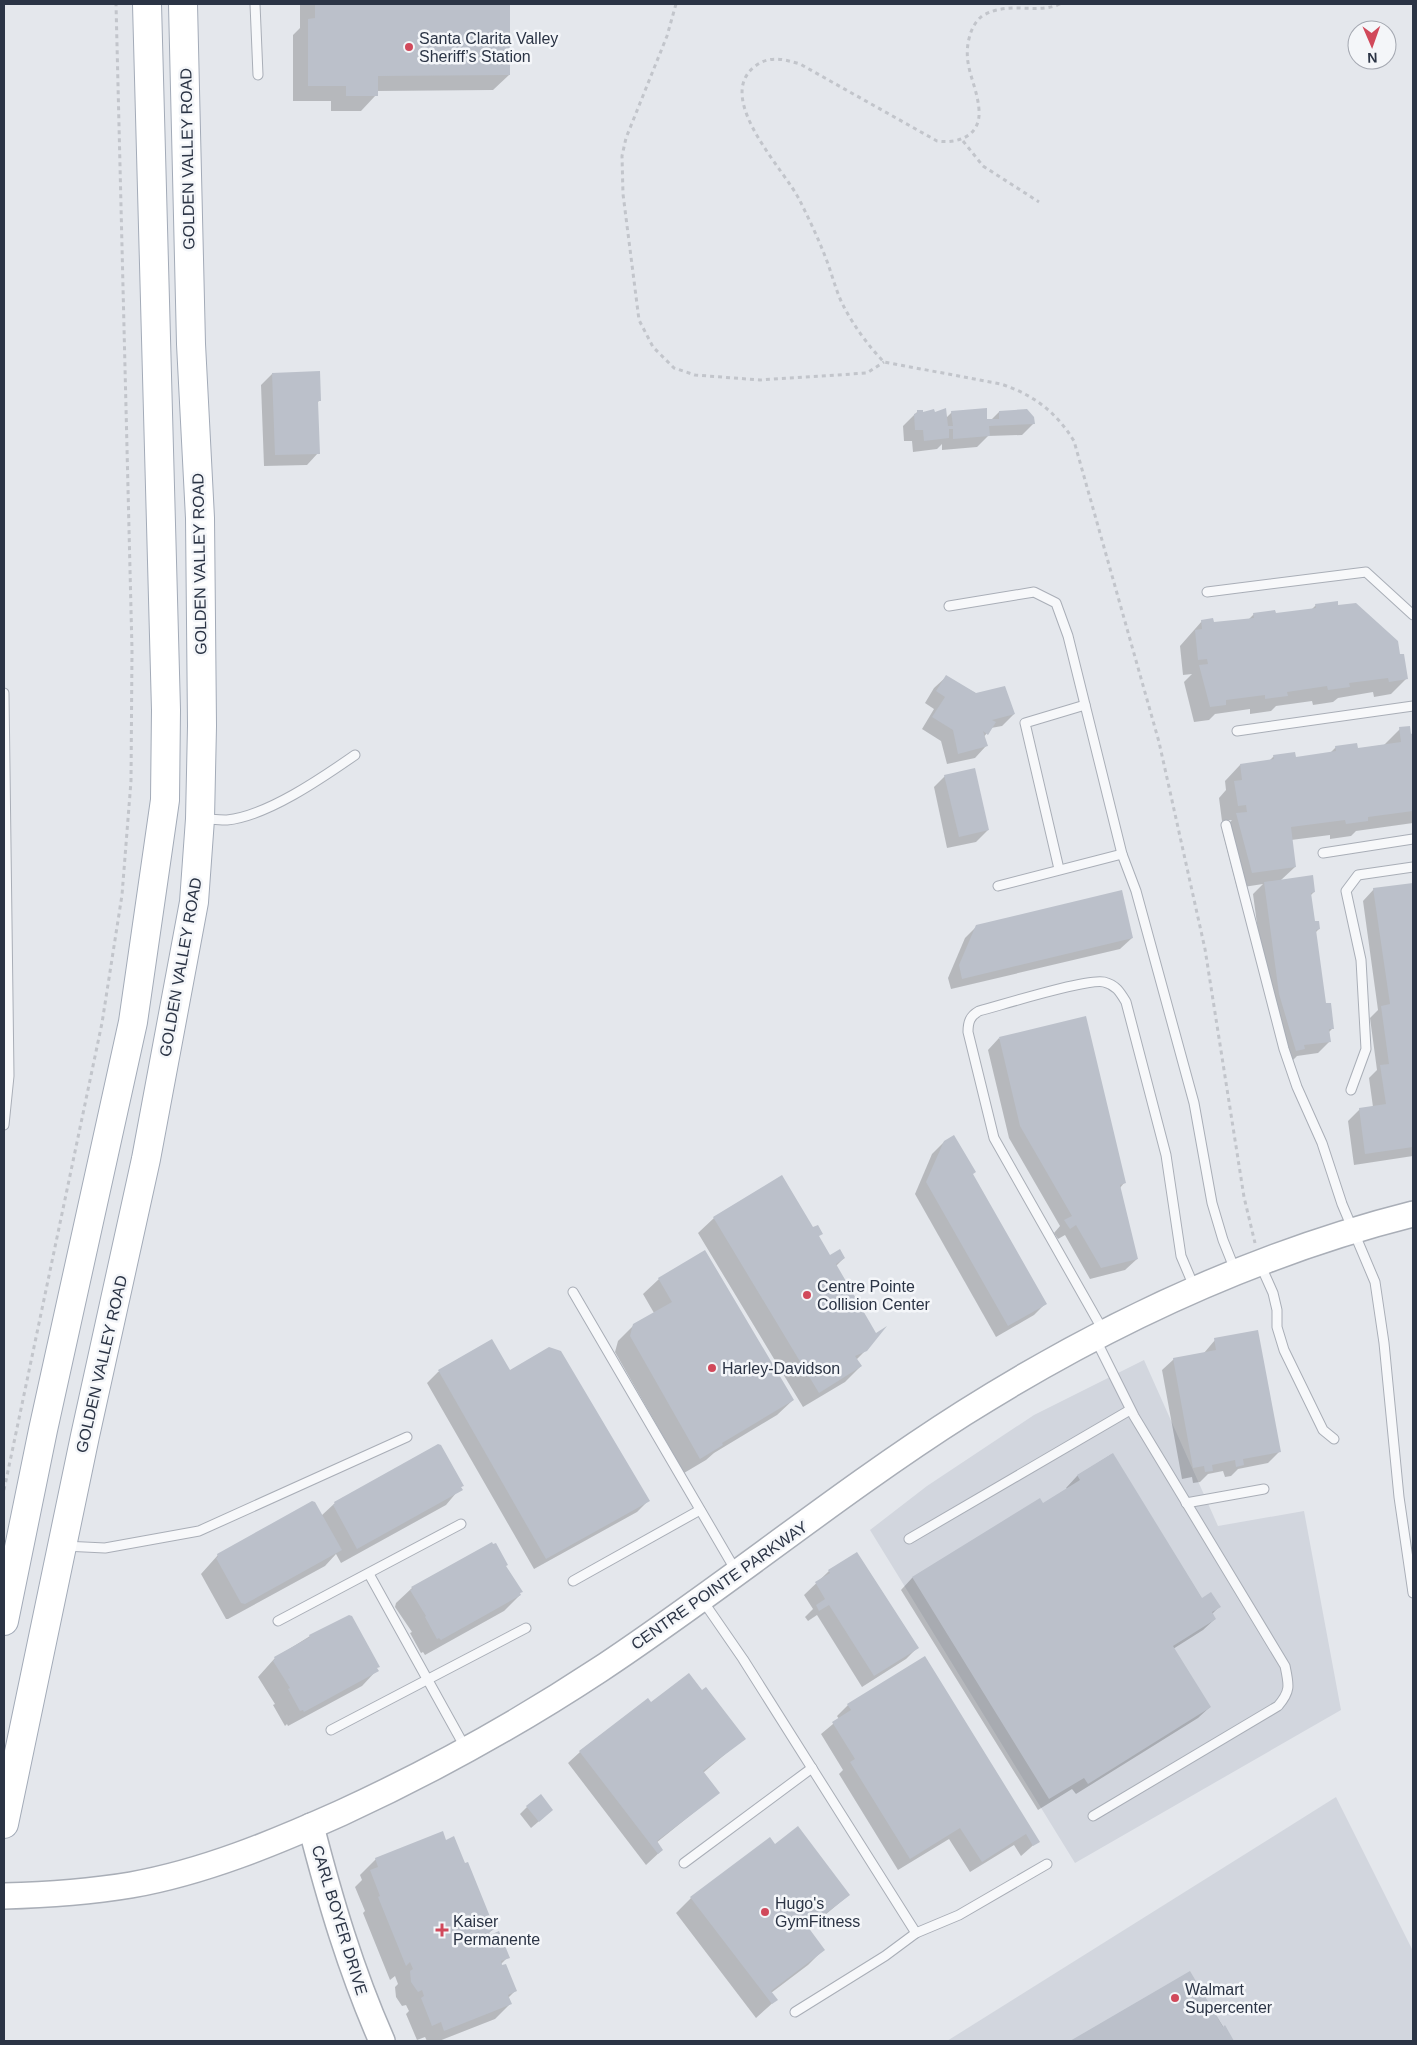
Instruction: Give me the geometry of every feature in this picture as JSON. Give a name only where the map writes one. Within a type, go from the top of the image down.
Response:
[{"type":"main road","points":[[4,1621],[43,1430],[133,1022],[165,800],[166,710],[147,4]]},
{"type":"main road","name":"GOLDEN VALLEY ROAD","points":[[4,1824],[146,1159],[194,902],[200,819],[202,726],[200,518],[191,344],[183,4]]},
{"type":"street","name":"CENTRE POINTE PARKWAY","points":[[4,1896],[87,1891],[170,1876],[225,1860],[311,1826],[371,1799],[466,1750],[598,1670],[963,1414],[1033,1371],[1099,1335],[1236,1273],[1354,1231],[1413,1214]]},
{"type":"street","name":"CARL BOYER DRIVE","points":[[311,1826],[354,1975],[382,2041]]},
{"type":"lane","points":[[255,4],[258,75]]},
{"type":"lane","points":[[1207,592],[1366,572],[1413,615]]},
{"type":"lane","points":[[949,606],[1034,592],[1056,603],[1068,636],[1122,854],[1136,891],[1194,1103],[1212,1204],[1236,1273]]},
{"type":"lane","points":[[4,693],[9,1076],[4,1125]]},
{"type":"lane","points":[[1059,869],[1025,723],[1085,705]]},
{"type":"lane","points":[[1237,731],[1413,706]]},
{"type":"lane","points":[[200,819],[228,820],[266,808],[316,783],[354,755]]},
{"type":"lane","points":[[1226,825],[1284,1049],[1297,1087],[1322,1143],[1342,1204],[1375,1282],[1384,1343],[1400,1506],[1413,1593]]},
{"type":"lane","points":[[1323,853],[1413,839]]},
{"type":"lane","points":[[998,886],[1122,854]]},
{"type":"lane","points":[[1350,1090],[1366,1049],[1361,960],[1346,891],[1358,875],[1413,867]]},
{"type":"lane","points":[[1093,1816],[1278,1706],[1288,1695],[1289,1682],[1285,1666],[1130,1410],[1099,1335],[994,1138],[968,1032],[968,1023],[972,1015],[979,1011],[1092,982],[1114,986],[1120,992],[1126,1002],[1166,1156],[1181,1256],[1195,1290]]},
{"type":"lane","points":[[1260,1264],[1273,1293],[1277,1310],[1277,1328],[1284,1350],[1323,1430],[1334,1439]]},
{"type":"lane","points":[[573,1292],[737,1573]]},
{"type":"lane","points":[[909,1539],[1130,1410]]},
{"type":"lane","points":[[62,1546],[105,1548],[199,1530],[407,1437]]},
{"type":"lane","points":[[1186,1503],[1264,1489]]},
{"type":"lane","points":[[573,1582],[700,1510]]},
{"type":"lane","points":[[278,1621],[461,1524]]},
{"type":"lane","points":[[369,1574],[466,1750]]},
{"type":"lane","points":[[701,1598],[743,1659],[916,1933]]},
{"type":"lane","points":[[331,1730],[526,1628]]},
{"type":"lane","points":[[684,1863],[812,1768]]},
{"type":"lane","points":[[795,2012],[885,1956],[916,1933],[959,1915],[1047,1864]]},
{"type":"path","points":[[4,1490],[102,1023],[115,950],[127,844],[131,781],[132,650],[116,4]]},
{"type":"path","points":[[676,4],[667,36],[626,138],[622,156],[624,194],[640,320],[653,347],[674,368],[695,374],[760,380],[867,373],[884,362]]},
{"type":"path","points":[[1060,4],[1040,8],[1011,6],[981,17],[973,26],[967,45],[967,63],[979,110],[978,121],[963,141],[937,141],[800,64],[779,57],[762,61],[751,70],[743,91],[744,106],[753,131],[799,199],[820,244],[844,307],[884,362],[1001,384],[1018,390],[1052,410],[1074,441],[1159,742],[1205,949],[1244,1198],[1260,1264]]},
{"type":"path","points":[[963,141],[984,166],[1039,202]]},
{"type":"shaded area","points":[[1144,1360],[1218,1526],[1304,1511],[1341,1710],[1075,1863],[870,1530],[927,1486],[1034,1415]]},
{"type":"shaded area","points":[[1336,1797],[1413,1951],[1413,2041],[947,2041]]},
{"type":"building","name":"Santa Clarita Valley Sheriff’s Station","points":[[315,4],[510,4],[510,75],[378,76],[378,96],[346,96],[346,86],[308,86],[308,19],[315,18]]},
{"type":"building","points":[[320,371],[321,401],[318,401],[320,454],[275,455],[272,373]]},
{"type":"building","points":[[946,408],[948,426],[953,426],[951,411],[987,408],[987,419],[999,419],[999,411],[1027,409],[1034,417],[1035,424],[989,426],[990,436],[953,439],[953,429],[949,429],[949,438],[924,441],[923,430],[915,430],[914,414],[917,413],[917,410],[923,410],[923,412],[934,409],[935,412]]},
{"type":"building","points":[[1338,601],[1338,605],[1356,603],[1398,641],[1400,654],[1404,654],[1408,679],[1389,682],[1388,678],[1349,683],[1350,687],[1328,690],[1327,686],[1287,692],[1288,696],[1265,699],[1265,695],[1226,700],[1226,705],[1210,707],[1199,665],[1208,664],[1207,659],[1198,660],[1195,630],[1202,629],[1201,620],[1213,618],[1214,622],[1254,618],[1253,613],[1275,610],[1276,613],[1316,608],[1315,604]]},
{"type":"building","points":[[946,675],[976,693],[1005,686],[1015,714],[992,720],[996,722],[988,735],[983,731],[988,746],[958,754],[953,730],[932,717],[945,697],[936,691]]},
{"type":"building","points":[[1410,726],[1411,734],[1413,733],[1413,811],[1368,817],[1368,821],[1346,824],[1345,820],[1291,827],[1296,867],[1252,873],[1236,813],[1247,812],[1246,805],[1238,806],[1234,781],[1242,780],[1240,764],[1274,759],[1273,755],[1295,752],[1296,757],[1336,751],[1335,746],[1357,743],[1358,748],[1401,742],[1399,727]]},
{"type":"building","points":[[975,768],[989,830],[959,837],[944,775]]},
{"type":"building","points":[[1313,875],[1315,892],[1311,893],[1315,921],[1319,921],[1320,929],[1316,930],[1326,1003],[1331,1003],[1334,1029],[1329,1029],[1331,1042],[1304,1045],[1305,1049],[1296,1051],[1279,994],[1264,882]]},
{"type":"building","points":[[1413,883],[1413,1147],[1365,1154],[1359,1108],[1386,1104],[1380,1065],[1389,1064],[1381,1006],[1390,1004],[1373,888]]},
{"type":"building","points":[[1122,890],[1133,938],[962,979],[959,965],[976,925]]},
{"type":"building","points":[[1086,1016],[1126,1183],[1120,1185],[1138,1259],[1101,1268],[1076,1225],[1070,1229],[1064,1220],[1072,1216],[1020,1126],[999,1037]]},
{"type":"building","points":[[954,1135],[976,1172],[973,1174],[1047,1304],[1008,1326],[926,1182],[944,1141]]},
{"type":"building","name":"Centre Pointe Collision Center","points":[[782,1175],[813,1227],[818,1225],[823,1234],[819,1236],[830,1255],[840,1249],[845,1258],[836,1264],[876,1333],[887,1326],[867,1351],[855,1356],[862,1366],[819,1393],[713,1217]]},
{"type":"building","name":"Harley-Davidson","points":[[705,1250],[794,1400],[722,1443],[723,1445],[700,1459],[630,1336],[633,1324],[672,1302],[658,1278]]},
{"type":"building","points":[[1258,1330],[1281,1452],[1243,1459],[1244,1465],[1236,1467],[1235,1460],[1212,1465],[1213,1471],[1205,1472],[1204,1466],[1193,1468],[1173,1358],[1216,1350],[1214,1338]]},
{"type":"building","points":[[492,1339],[510,1370],[549,1347],[561,1351],[650,1501],[546,1559],[438,1370]]},
{"type":"building","points":[[438,1444],[441,1445],[464,1486],[461,1487],[463,1490],[357,1549],[333,1505],[335,1504],[334,1502]]},
{"type":"building","points":[[1113,1453],[1202,1598],[1211,1592],[1221,1607],[1212,1612],[1216,1619],[1173,1646],[1211,1707],[1088,1784],[1084,1778],[1049,1799],[912,1577],[1040,1498],[1043,1503],[1080,1480],[1077,1475]]},
{"type":"building","points":[[312,1501],[315,1502],[342,1550],[245,1604],[241,1603],[216,1558],[218,1557],[217,1554]]},
{"type":"building","points":[[492,1542],[493,1544],[496,1543],[508,1565],[506,1566],[523,1592],[520,1593],[521,1595],[441,1640],[437,1639],[410,1590],[413,1589],[411,1587]]},
{"type":"building","points":[[857,1552],[919,1648],[874,1676],[829,1605],[819,1611],[816,1605],[825,1599],[815,1582],[830,1573],[828,1570]]},
{"type":"building","points":[[349,1615],[352,1616],[380,1667],[377,1668],[379,1671],[304,1712],[303,1710],[300,1711],[288,1689],[290,1688],[273,1661],[274,1657],[310,1637],[309,1635]]},
{"type":"building","points":[[925,1656],[1040,1842],[1033,1846],[1026,1834],[982,1862],[960,1828],[910,1859],[850,1762],[855,1759],[832,1722],[851,1710],[847,1704]]},
{"type":"building","points":[[689,1673],[702,1690],[706,1687],[746,1739],[703,1771],[720,1793],[657,1841],[663,1850],[658,1854],[579,1751],[648,1698],[651,1702]]},
{"type":"building","points":[[541,1794],[553,1810],[539,1822],[526,1806]]},
{"type":"building","name":"Hugo's GymFitness","points":[[798,1826],[850,1895],[808,1927],[825,1950],[771,1991],[778,2000],[772,2004],[690,1897],[770,1837],[775,1844]]},
{"type":"building","name":"Kaiser Permanente","points":[[443,1831],[446,1840],[454,1836],[465,1863],[468,1862],[495,1929],[489,1932],[490,1935],[499,1931],[510,1958],[501,1961],[502,1965],[506,1964],[517,1991],[508,1995],[512,2004],[444,2031],[441,2022],[432,2026],[421,1998],[424,1996],[422,1990],[418,1992],[411,1982],[410,1971],[413,1969],[410,1962],[406,1966],[378,1897],[380,1896],[370,1870],[378,1867],[375,1858]]},
{"type":"building","name":"Walmart Supercenter","points":[[1190,1971],[1223,2027],[1225,2025],[1234,2041],[1070,2041]]},
{"type":"place","name":"Santa Clarita Valley Sheriff’s Station","points":[[409,47]]},
{"type":"place","name":"Centre Pointe Collision Center","points":[[807,1295]]},
{"type":"place","name":"Harley-Davidson","points":[[712,1368]]},
{"type":"place","name":"Hugo's GymFitness","points":[[765,1912]]},
{"type":"place","name":"Kaiser Permanente","points":[[442,1930]]},
{"type":"place","name":"Walmart Supercenter","points":[[1175,1998]]}]
